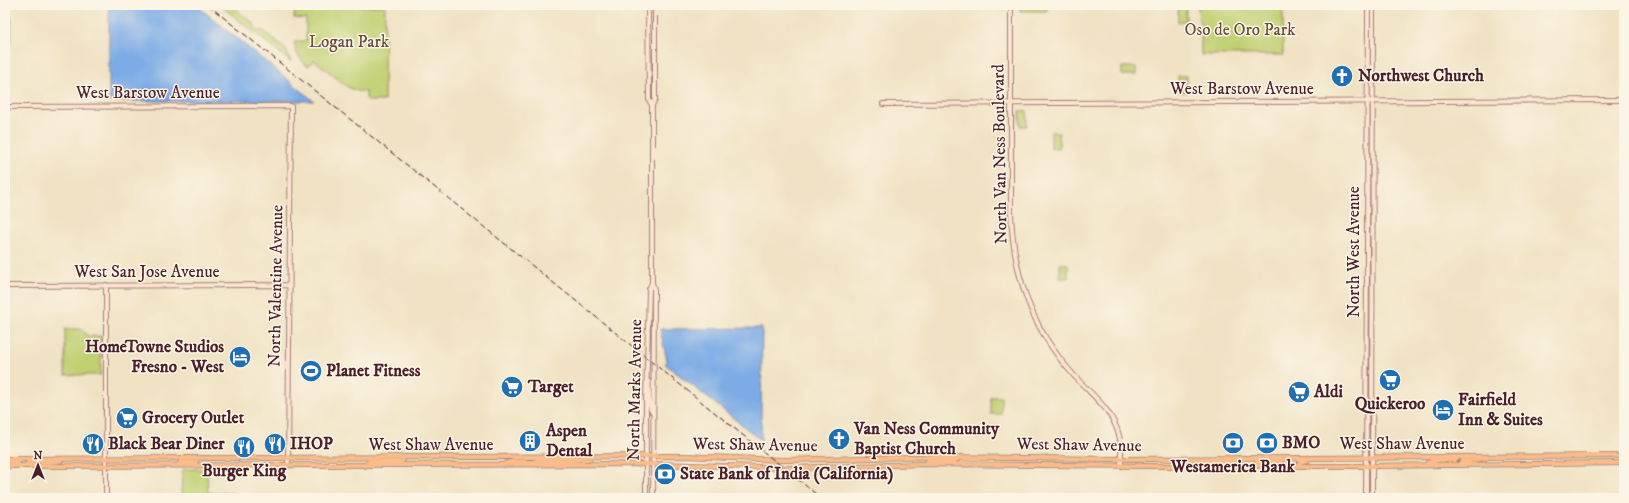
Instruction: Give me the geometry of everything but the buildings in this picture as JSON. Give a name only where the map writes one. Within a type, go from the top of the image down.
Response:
[{"type":"main road","name":"West Shaw Avenue","points":[[5,459],[541,458],[695,456],[771,460],[1011,457],[1215,466],[1624,463]]},
{"type":"main road","name":"West Shaw Avenue","points":[[5,466],[653,464],[791,468],[926,464],[1121,462],[1216,458],[1624,456]]},
{"type":"main road","points":[[539,465],[543,461],[582,461],[603,457]]},
{"type":"main road","points":[[926,464],[930,460],[955,460],[961,457]]},
{"type":"main road","points":[[966,464],[982,461],[1007,461],[1010,460],[1011,457]]},
{"type":"main road","points":[[1422,464],[1437,460],[1455,460],[1459,457]]},
{"type":"main road","points":[[1460,464],[1463,461],[1480,460],[1489,457]]},
{"type":"main road","points":[[178,465],[181,462],[195,462],[199,458]]},
{"type":"main road","points":[[365,466],[370,461],[396,461],[410,458]]},
{"type":"main road","points":[[504,465],[508,462],[537,461],[541,458]]},
{"type":"main road","points":[[1011,464],[1014,460],[1040,461],[1057,458]]},
{"type":"main road","points":[[1193,465],[1196,462],[1212,461],[1216,458]]},
{"type":"main road","points":[[1215,466],[1218,462],[1239,461],[1243,458]]},
{"type":"main road","points":[[1255,465],[1257,462],[1277,462],[1287,458]]},
{"type":"main road","points":[[1298,465],[1301,461],[1306,461],[1309,458]]},
{"type":"main road","points":[[5,462],[18,462],[21,459]]},
{"type":"main road","points":[[26,466],[30,462],[56,462],[64,459]]},
{"type":"street","name":"North Marks Avenue","points":[[648,5],[649,100],[652,105]]},
{"type":"street","name":"North Marks Avenue","points":[[653,498],[654,289],[652,283],[652,105],[655,100],[655,5]]},
{"type":"street","name":"North Van Ness Boulevard","points":[[1011,5],[1012,230],[1015,255],[1022,282],[1034,316],[1052,348],[1069,369],[1105,406],[1110,414],[1119,434],[1121,462]]},
{"type":"street","name":"North West Avenue","points":[[1366,498],[1368,5]]},
{"type":"street","name":"North West Avenue","points":[[1372,498],[1373,5]]},
{"type":"street","name":"West Barstow Avenue","points":[[883,104],[1624,100]]},
{"type":"street","name":"West Barstow Avenue","points":[[5,106],[291,106]]},
{"type":"street","name":"North Valentine Avenue","points":[[288,465],[291,106]]},
{"type":"street","name":"North Marks Avenue","points":[[646,498],[649,289],[652,283]]},
{"type":"street","points":[[106,285],[106,498]]},
{"type":"street","name":"West San Jose Avenue","points":[[5,286],[289,285]]},
{"type":"street","points":[[1367,318],[1370,320],[1370,337],[1372,348]]},
{"type":"street","points":[[1367,374],[1370,377],[1370,395],[1373,399]]},
{"type":"street","points":[[647,375],[650,388],[650,408],[653,412]]},
{"type":"green space","points":[[220,5],[231,5],[254,24],[257,31],[264,31],[286,50],[291,62]]},
{"type":"green space","points":[[1020,5],[1047,5],[1047,11],[1020,11]]},
{"type":"green space","name":"Oso de Oro Park","points":[[1197,5],[1283,5],[1283,55],[1201,55],[1201,25]]},
{"type":"green space","name":"Logan Park","points":[[295,6],[385,6],[384,101],[368,101],[366,98],[366,92],[349,88],[314,60],[307,66],[304,63],[297,53],[294,43],[297,41],[306,41],[306,19],[294,18]]},
{"type":"green space","points":[[1178,6],[1186,6],[1186,22],[1178,22]]},
{"type":"green space","points":[[5,17],[11,17],[11,42],[5,42]]},
{"type":"green space","points":[[1122,67],[1136,67],[1136,75],[1122,75]]},
{"type":"green space","points":[[1178,76],[1187,76],[1187,92],[1178,92]]},
{"type":"green space","points":[[1020,111],[1027,111],[1027,126],[1020,126]]},
{"type":"green space","points":[[1051,132],[1059,132],[1059,148],[1051,148]]},
{"type":"green space","points":[[1060,264],[1068,264],[1068,278],[1060,278]]},
{"type":"green space","points":[[65,329],[81,329],[88,336],[101,336],[101,375],[65,375]]},
{"type":"green space","points":[[991,397],[1001,397],[1001,414],[991,414]]},
{"type":"green space","points":[[184,469],[207,469],[208,493],[233,493],[233,498],[181,498],[182,472]]},
{"type":"water","points":[[109,5],[196,5],[314,101],[109,101]]},
{"type":"water","points":[[762,328],[761,440],[665,364],[667,361],[660,329]]},
{"type":"railway","points":[[208,5],[821,498]]},
{"type":"place","name":"Northwest Church","points":[[1342,76]]},
{"type":"place","name":"HomeTowne Studios Fresno - West","points":[[240,357]]},
{"type":"place","name":"Planet Fitness","points":[[311,371]]},
{"type":"place","name":"Quickeroo","points":[[1390,380]]},
{"type":"place","name":"Target","points":[[512,387]]},
{"type":"place","name":"Aldi","points":[[1299,392]]},
{"type":"place","name":"Fairfield Inn & Suites","points":[[1443,410]]},
{"type":"place","name":"Grocery Outlet","points":[[127,418]]},
{"type":"place","name":"Van Ness Community Baptist Church","points":[[839,439]]},
{"type":"place","name":"Aspen Dental","points":[[530,441]]},
{"type":"place","name":"Westamerica Bank","points":[[1233,443]]},
{"type":"place","name":"BMO","points":[[1267,443]]},
{"type":"place","name":"Black Bear Diner","points":[[93,444]]},
{"type":"place","name":"IHOP","points":[[275,444]]},
{"type":"place","name":"Burger King","points":[[244,447]]},
{"type":"place","name":"State Bank of India (California)","points":[[665,474]]}]
